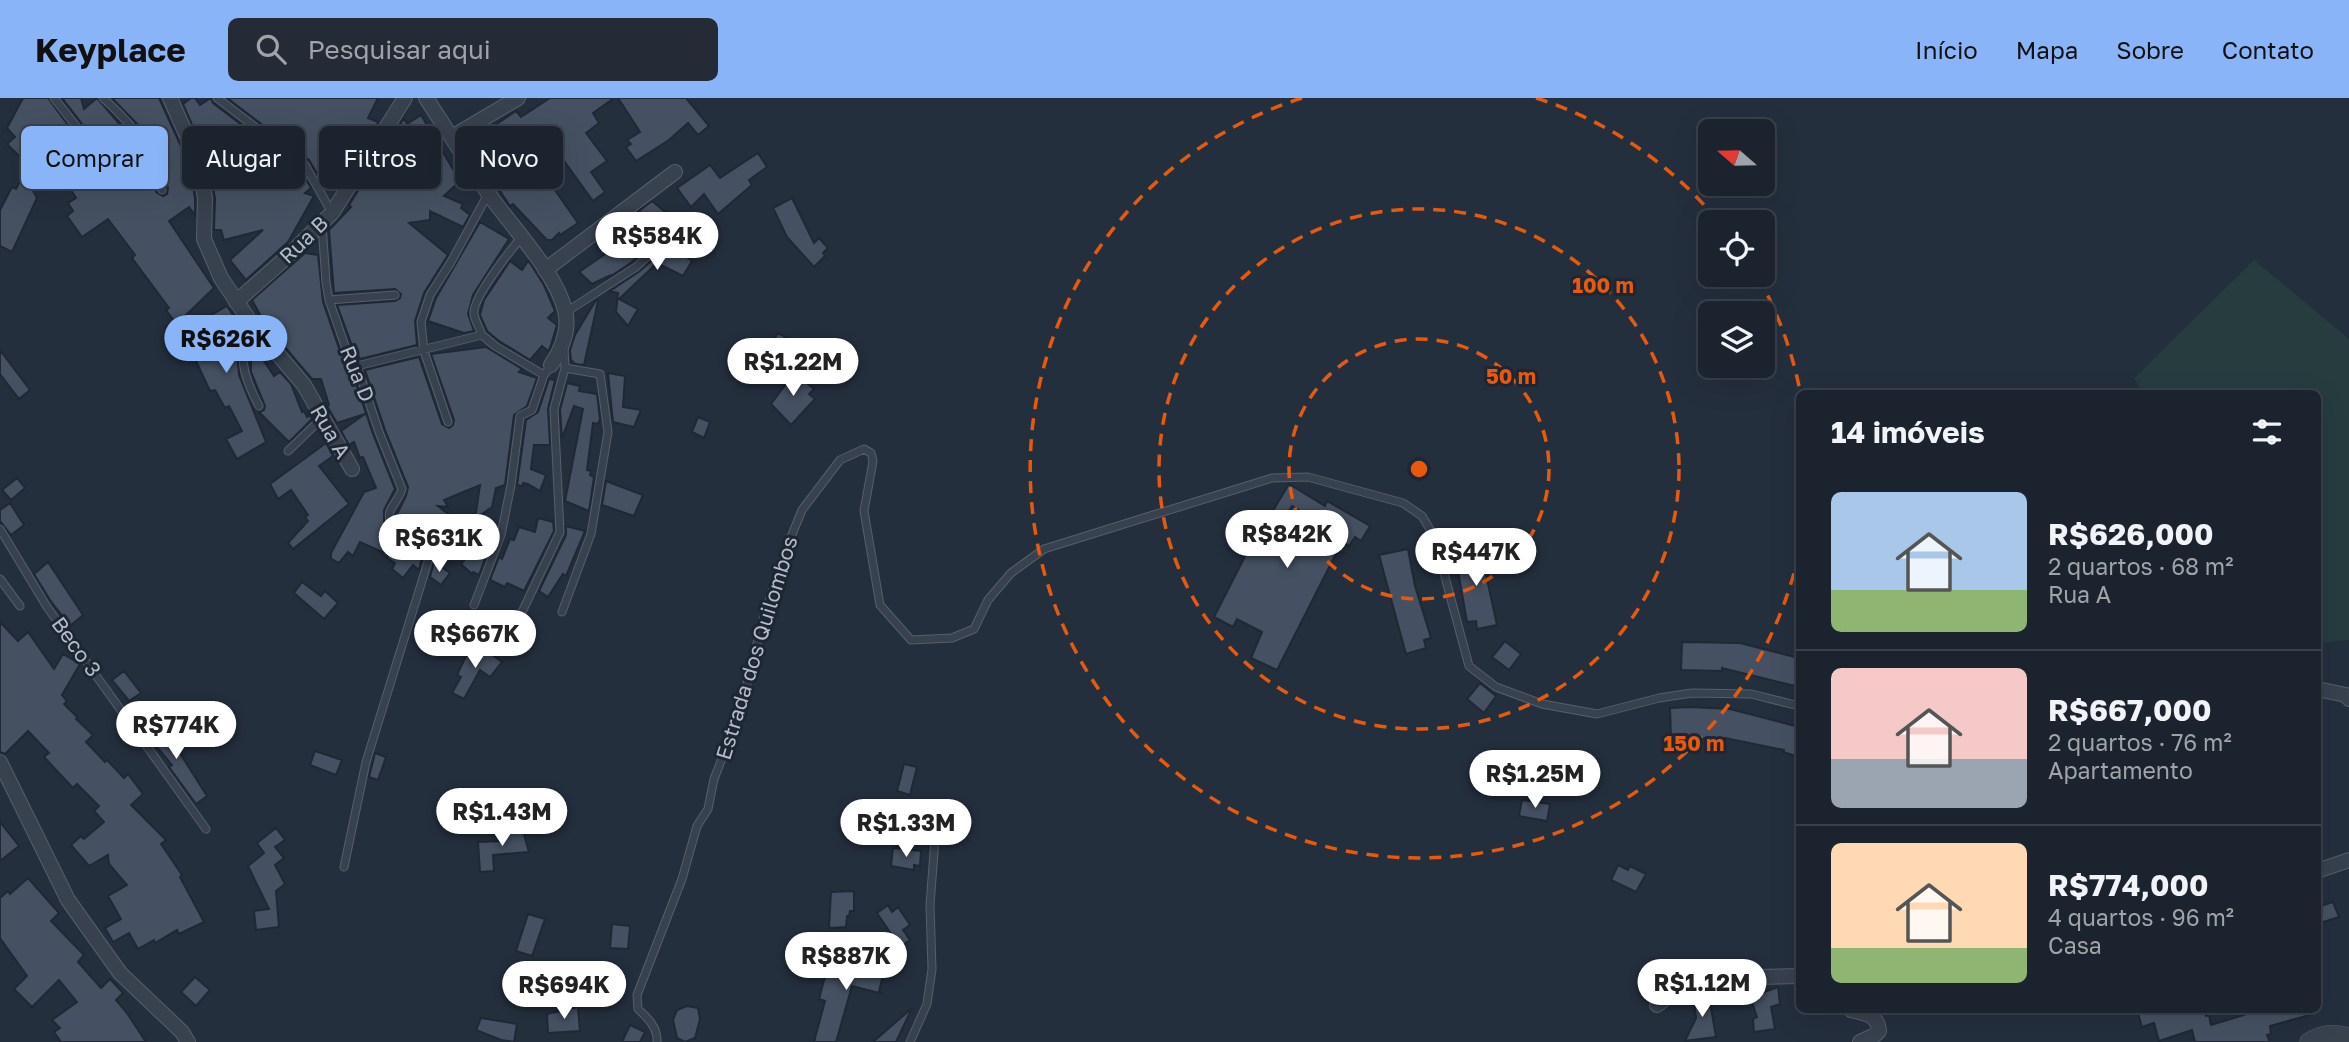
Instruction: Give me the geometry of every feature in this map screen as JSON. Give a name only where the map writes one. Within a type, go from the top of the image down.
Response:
[{"type":"street","name":"Rua B","points":[[236,302],[327,218],[405,98]]},
{"type":"street","points":[[426,98],[488,193],[557,290],[566,312],[564,344],[554,369]]},
{"type":"street","points":[[452,137],[518,98]]},
{"type":"street","name":"Rua A","points":[[174,99],[199,163],[205,198],[204,239],[221,278],[249,320],[304,385],[321,419],[352,469]]},
{"type":"street","points":[[545,270],[675,172]]},
{"type":"street","points":[[2321,690],[2346,695],[2349,699]]},
{"type":"street","points":[[0,762],[68,900],[120,973],[188,1042]]},
{"type":"street","points":[[2321,870],[2349,860]]},
{"type":"street","points":[[1657,1005],[1682,985],[1714,978],[1796,978]]},
{"type":"street","points":[[1860,1042],[1879,1031],[1874,1017],[1861,1013]]},
{"type":"street","points":[[2309,1042],[2319,1036],[2334,1033],[2349,1037]]},
{"type":"lane","points":[[54,98],[76,126]]},
{"type":"lane","points":[[103,98],[147,145],[162,190]]},
{"type":"lane","name":"Rua D","points":[[217,98],[305,165],[327,218],[326,284],[329,300],[345,346],[357,366],[402,489],[400,498],[388,513],[388,517],[414,534],[431,552],[366,762],[344,867]]},
{"type":"lane","points":[[448,422],[424,351],[421,322],[430,295],[488,193]]},
{"type":"lane","points":[[566,312],[636,267],[677,229]]},
{"type":"lane","points":[[521,238],[497,267],[475,305],[474,313],[482,335],[495,346],[554,369],[600,374],[608,432],[592,534],[562,612]]},
{"type":"lane","points":[[329,300],[395,295]]},
{"type":"lane","points":[[249,320],[241,360],[246,382],[259,406]]},
{"type":"lane","points":[[357,366],[482,335]]},
{"type":"lane","points":[[474,605],[501,535],[520,416],[532,410],[554,369]]},
{"type":"lane","points":[[523,610],[560,531],[554,369]]},
{"type":"lane","points":[[288,451],[321,419]]},
{"type":"lane","name":"Estrada dos Quilombos","points":[[657,1042],[658,1035],[648,1018],[638,1009],[637,995],[682,879],[697,826],[708,809],[714,779],[726,755],[739,715],[765,612],[791,537],[802,510],[840,460],[864,450],[871,453],[873,461],[864,511],[880,605],[911,640],[952,638],[974,629],[988,600],[1012,573],[1044,549],[1272,478],[1308,477],[1403,503],[1422,516],[1434,536],[1469,666],[1496,687],[1542,704],[1597,714],[1659,698],[1692,694],[1751,694],[1796,705]]},
{"type":"lane","name":"Beco 3","points":[[0,529],[47,607],[206,829]]},
{"type":"lane","points":[[0,579],[20,606]]},
{"type":"lane","points":[[910,1042],[927,1004],[932,969],[930,905],[936,826]]},
{"type":"green space","points":[[2254,260],[2349,339],[2349,640],[2321,643],[2321,390],[2141,390],[2134,378]]},
{"type":"building","points":[[23,98],[48,98],[69,126],[21,126],[21,158],[7,144],[15,137],[7,128]]},
{"type":"building","points":[[62,98],[81,98],[84,109],[97,98],[121,126],[83,126]]},
{"type":"building","points":[[112,98],[159,98],[182,148],[182,189],[193,189],[195,199],[195,215],[189,207],[169,221],[214,288],[175,322],[166,310],[169,308],[132,258],[135,255],[108,219],[82,237],[67,216],[73,211],[68,203],[76,198],[70,189],[155,189],[163,196],[167,194],[168,126],[139,126]]},
{"type":"building","points":[[195,98],[200,105],[211,98],[213,103],[243,126],[193,126],[183,104]]},
{"type":"building","points":[[227,98],[378,98],[368,118],[378,122],[376,126],[319,126],[319,177],[305,157],[305,126],[264,126]]},
{"type":"building","points":[[550,98],[614,98],[593,113],[599,123],[586,133],[607,161],[591,172],[605,192],[593,201],[563,160],[563,126],[494,126],[516,111],[521,117]]},
{"type":"building","points":[[618,98],[686,98],[709,126],[698,135],[688,123],[669,140],[636,161],[626,147],[631,144],[627,140],[640,132]]},
{"type":"building","points":[[421,115],[428,126],[399,126],[404,118],[407,124]]},
{"type":"building","points":[[441,149],[455,173],[455,186],[444,196],[463,204],[461,208],[470,215],[463,227],[430,211],[430,220],[409,223],[448,255],[424,293],[415,321],[417,345],[360,359],[351,343],[337,305],[395,301],[401,294],[395,289],[334,293],[329,230],[351,207],[349,205],[359,189],[441,189]]},
{"type":"building","points":[[758,153],[767,167],[749,180],[752,185],[718,214],[704,194],[691,207],[677,188],[710,165],[720,178]]},
{"type":"building","points":[[305,178],[311,188],[305,193],[314,196],[288,242],[246,280],[230,260],[263,230],[224,240],[221,230],[214,230],[213,189],[305,189]]},
{"type":"building","points":[[21,180],[21,189],[32,189],[37,198],[12,252],[0,246],[0,210],[12,187],[16,189]]},
{"type":"building","points":[[499,189],[554,189],[578,223],[552,240],[547,240],[513,204],[510,206]]},
{"type":"building","points":[[792,198],[814,243],[819,238],[828,248],[823,253],[825,256],[814,267],[787,237],[773,208]]},
{"type":"building","points":[[652,201],[676,221],[632,262],[608,278],[609,276],[592,284],[579,272],[633,235],[647,219],[639,211]]},
{"type":"building","points":[[480,222],[509,239],[473,295],[468,314],[474,331],[464,333],[428,321],[436,298]]},
{"type":"building","points":[[681,234],[695,239],[688,258],[692,261],[683,276],[657,263],[619,299],[638,309],[628,326],[616,312],[618,293],[610,291],[640,271]]},
{"type":"building","points":[[305,253],[318,255],[323,302],[395,489],[384,510],[384,522],[410,539],[423,553],[419,570],[413,565],[403,578],[392,569],[395,563],[387,558],[389,555],[360,542],[353,556],[348,552],[339,563],[331,559],[331,553],[364,492],[376,488],[354,442],[349,445],[341,431],[365,414],[337,423],[327,406],[329,405],[321,379],[312,379],[265,324],[252,300]]},
{"type":"building","points":[[510,261],[522,270],[528,261],[530,263],[544,285],[555,311],[548,318],[557,325],[550,348],[548,351],[542,346],[530,360],[487,331],[480,315],[484,300]]},
{"type":"building","points":[[596,300],[598,301],[584,365],[575,364],[571,360],[570,350],[575,335]]},
{"type":"building","points":[[227,306],[241,327],[237,354],[239,375],[266,442],[237,459],[226,439],[242,431],[229,406],[225,408],[215,390],[210,391],[189,346],[196,342],[189,328]]},
{"type":"building","points":[[778,333],[791,341],[783,354],[770,346]]},
{"type":"building","points":[[251,341],[274,376],[280,372],[291,384],[302,412],[304,411],[307,417],[310,415],[312,419],[289,442],[259,412],[264,410],[265,406],[251,372]]},
{"type":"building","points":[[486,347],[522,369],[519,372],[537,378],[527,406],[514,415],[505,485],[496,488],[492,507],[475,519],[480,485],[444,500],[448,507],[438,506],[457,521],[448,527],[452,534],[434,546],[418,530],[396,516],[408,487],[365,370],[419,357],[442,424],[449,428],[454,420],[431,354]]},
{"type":"building","points":[[0,350],[30,390],[19,399],[0,374]]},
{"type":"building","points":[[791,370],[814,389],[809,394],[815,399],[791,425],[771,404],[785,385],[781,382]]},
{"type":"building","points":[[608,373],[625,376],[623,407],[641,410],[634,427],[613,422]]},
{"type":"building","points":[[549,379],[555,380],[548,409],[550,445],[534,445],[531,469],[546,475],[540,491],[528,484],[517,485],[526,420],[538,412]]},
{"type":"building","points":[[567,383],[580,386],[579,391],[597,394],[600,419],[598,424],[593,423],[587,470],[591,471],[590,475],[594,477],[589,511],[565,501],[583,409],[574,406],[562,438],[560,410]]},
{"type":"building","points":[[698,417],[710,422],[704,438],[692,432]]},
{"type":"building","points":[[326,443],[333,456],[319,466],[349,504],[293,549],[288,543],[308,521],[305,517],[308,515],[291,490],[278,499],[270,484]]},
{"type":"building","points":[[17,478],[25,488],[11,500],[2,490]]},
{"type":"building","points":[[606,481],[643,495],[634,516],[602,505]]},
{"type":"building","points":[[1289,484],[1325,506],[1327,501],[1370,526],[1361,541],[1355,537],[1349,546],[1342,542],[1277,670],[1251,658],[1262,632],[1237,619],[1233,627],[1214,617],[1262,523],[1265,524]],"holes":[[[1292,506],[1317,521],[1314,526],[1324,532],[1313,555],[1285,542],[1288,536],[1277,530]]]},
{"type":"building","points":[[10,503],[24,525],[11,535],[0,521],[0,510]]},
{"type":"building","points":[[538,518],[553,522],[554,531],[524,591],[507,583],[505,587],[490,580],[499,557],[502,559],[510,539],[514,540],[519,527],[535,532]]},
{"type":"building","points":[[566,526],[585,531],[566,576],[563,574],[548,597],[539,591],[566,535]]},
{"type":"building","points":[[480,541],[489,548],[479,575],[473,572],[472,574],[461,564]]},
{"type":"building","points":[[1483,548],[1497,625],[1477,629],[1476,621],[1467,622],[1455,554]]},
{"type":"building","points":[[1408,549],[1415,586],[1431,638],[1424,640],[1426,648],[1406,654],[1379,555]]},
{"type":"building","points":[[48,562],[83,615],[70,626],[34,574]]},
{"type":"building","points":[[434,562],[450,573],[441,585],[430,577]]},
{"type":"building","points":[[302,582],[321,596],[325,591],[338,603],[324,619],[294,593]]},
{"type":"building","points":[[0,622],[18,641],[28,632],[54,669],[63,654],[80,664],[62,695],[67,701],[64,704],[93,735],[86,742],[124,778],[128,774],[143,794],[131,805],[166,840],[161,844],[182,875],[180,877],[204,922],[179,934],[177,930],[138,949],[129,933],[113,942],[105,928],[121,919],[108,896],[127,885],[109,864],[108,855],[89,866],[71,845],[81,836],[84,839],[104,822],[94,811],[99,806],[77,784],[73,788],[44,757],[49,753],[28,731],[5,754],[0,752]]},
{"type":"building","points":[[1505,641],[1521,654],[1509,670],[1492,657]]},
{"type":"building","points":[[1682,642],[1740,643],[1796,657],[1796,686],[1722,668],[1722,671],[1681,670]]},
{"type":"building","points":[[483,648],[502,662],[490,677],[480,670],[464,699],[452,693],[461,677],[457,675],[467,654],[472,658],[478,649],[481,651]]},
{"type":"building","points":[[124,671],[141,693],[129,701],[112,680]]},
{"type":"building","points":[[1480,683],[1496,696],[1484,713],[1467,699]]},
{"type":"building","points":[[1670,708],[1730,709],[1796,726],[1796,756],[1783,752],[1784,750],[1725,738],[1671,738]]},
{"type":"building","points":[[161,721],[179,745],[176,747],[207,796],[196,804],[169,767],[172,765],[146,734]]},
{"type":"building","points":[[315,751],[342,760],[336,775],[310,765]]},
{"type":"building","points":[[375,753],[386,757],[378,780],[369,777]]},
{"type":"building","points":[[904,764],[917,767],[910,795],[897,791]]},
{"type":"building","points":[[1500,777],[1514,782],[1509,794],[1496,790]]},
{"type":"building","points":[[1522,800],[1550,804],[1547,821],[1519,816]]},
{"type":"building","points":[[0,822],[19,846],[0,861]]},
{"type":"building","points":[[522,827],[529,852],[493,855],[494,871],[480,872],[478,842],[504,841],[501,832]]},
{"type":"building","points":[[276,828],[285,840],[275,847],[284,858],[275,865],[285,884],[276,891],[279,927],[256,930],[254,911],[269,909],[248,866],[264,853],[257,843]]},
{"type":"building","points":[[893,848],[921,851],[920,866],[914,865],[914,870],[891,866]]},
{"type":"building","points":[[1618,865],[1628,870],[1630,866],[1646,874],[1636,892],[1611,880]]},
{"type":"building","points":[[28,878],[59,913],[51,921],[84,955],[78,962],[101,988],[110,979],[123,993],[116,1000],[146,1042],[61,1042],[54,1032],[60,1028],[52,1020],[77,1002],[59,980],[32,1007],[14,989],[27,976],[0,938],[0,898],[8,891],[10,894]]},
{"type":"building","points":[[854,891],[854,911],[850,911],[847,916],[846,927],[829,928],[831,892]]},
{"type":"building","points":[[2333,902],[2339,917],[2321,923],[2321,906]]},
{"type":"building","points":[[888,905],[892,912],[898,907],[910,925],[903,930],[910,940],[900,947],[877,913]]},
{"type":"building","points":[[528,914],[545,919],[532,956],[516,951]]},
{"type":"building","points":[[612,924],[630,926],[628,949],[610,948]]},
{"type":"building","points":[[861,952],[887,960],[879,991],[883,994],[852,986],[836,1042],[814,1042],[825,1001],[819,999],[824,980],[840,957],[856,971]]},
{"type":"building","points":[[195,977],[210,990],[196,1006],[181,992]]},
{"type":"building","points":[[1778,987],[1780,1004],[1771,1007],[1775,1029],[1754,1032],[1753,1019],[1757,1017],[1750,997]]},
{"type":"building","points":[[1708,991],[1716,1037],[1685,1041],[1696,1018],[1693,994]]},
{"type":"building","points":[[687,1006],[698,1008],[700,1019],[695,1038],[685,1042],[677,1038],[673,1020],[677,1010]]},
{"type":"building","points":[[578,1007],[580,1031],[548,1033],[547,1014]]},
{"type":"building","points":[[912,1008],[896,1042],[873,1042]]},
{"type":"building","points":[[2138,1013],[2205,1013],[2206,1016],[2209,1015],[2211,1025],[2250,1013],[2313,1014],[2270,1026],[2271,1034],[2267,1035],[2270,1042],[2195,1042],[2192,1030],[2159,1041],[2154,1023],[2142,1027]]},
{"type":"building","points":[[481,1018],[517,1024],[514,1042],[476,1030]]},
{"type":"building","points":[[630,1025],[645,1032],[640,1042],[622,1042]]}]
